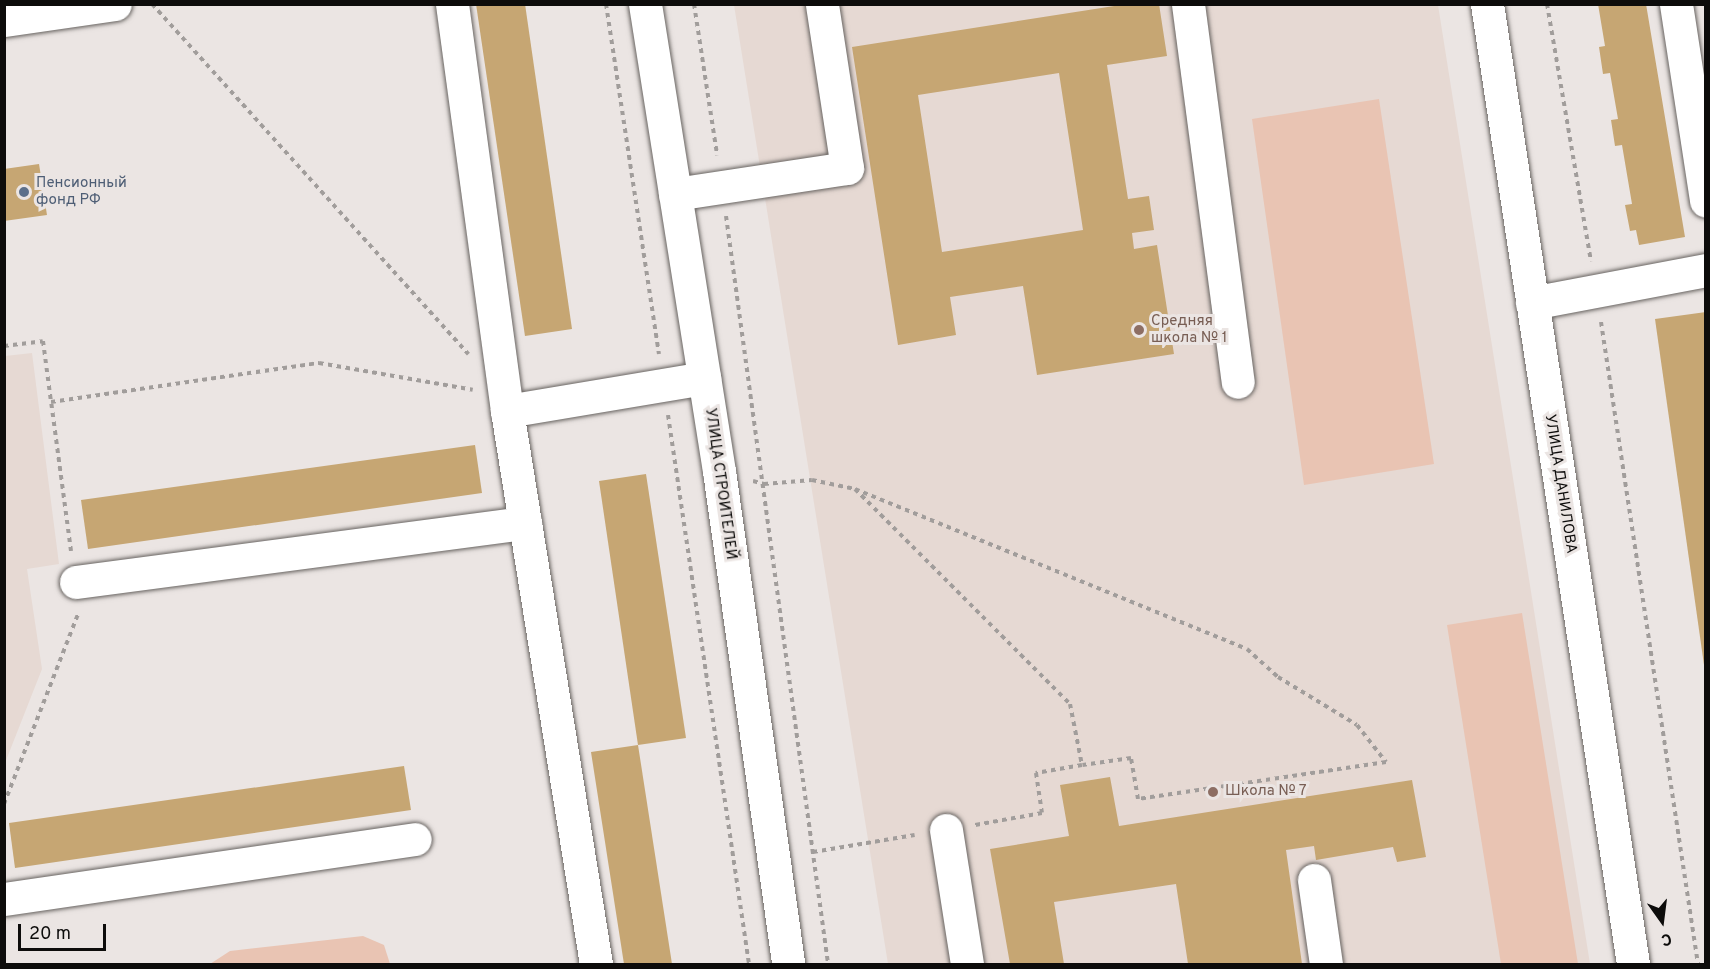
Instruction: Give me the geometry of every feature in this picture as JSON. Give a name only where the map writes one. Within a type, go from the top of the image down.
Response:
[{"type":"street","points":[[4,20],[115,4]]},
{"type":"street","points":[[452,4],[506,403],[596,964]]},
{"type":"street","name":"УЛИЦА СТРОИТЕЛЕЙ","points":[[645,4],[704,378],[789,964]]},
{"type":"street","points":[[675,195],[846,168],[822,4]]},
{"type":"street","points":[[1188,4],[1238,382]]},
{"type":"street","name":"УЛИЦА ДАНИЛОВА","points":[[1487,4],[1633,964]]},
{"type":"street","points":[[1676,4],[1695,69],[1706,201]]},
{"type":"street","points":[[1532,303],[1706,270]]},
{"type":"street","points":[[506,403],[664,385],[704,378]]},
{"type":"street","points":[[76,582],[525,523]]},
{"type":"street","points":[[946,830],[967,964]]},
{"type":"street","points":[[4,899],[415,839]]},
{"type":"street","points":[[1314,880],[1326,964]]},
{"type":"path","points":[[152,4],[472,360]]},
{"type":"path","points":[[606,4],[748,964]]},
{"type":"path","points":[[694,4],[764,484],[828,964]]},
{"type":"path","points":[[1547,4],[1596,290],[1698,964]]},
{"type":"path","points":[[4,346],[43,341],[79,614],[4,804]]},
{"type":"path","points":[[51,402],[319,363],[506,403]]},
{"type":"path","points":[[764,484],[812,480],[855,489],[1247,649],[1278,677],[1357,725],[1386,762],[1137,799],[1131,758],[1082,765],[1070,704],[855,489]]},
{"type":"shaded area","name":"Средняя школа № 1","points":[[734,5],[1438,5],[1590,964],[888,964]]},
{"type":"shaded area","points":[[1379,99],[1434,464],[1304,485],[1252,119]]},
{"type":"shaded area","points":[[32,353],[59,564],[27,569],[42,669],[5,763],[5,356]]},
{"type":"shaded area","points":[[1522,613],[1578,964],[1501,964],[1447,625]]},
{"type":"shaded area","points":[[363,936],[384,945],[390,964],[210,964],[230,951]]},
{"type":"building","points":[[476,4],[525,4],[572,329],[525,336]]},
{"type":"building","points":[[1127,4],[1159,4],[1167,56],[1107,65],[1128,199],[1149,196],[1154,230],[1132,233],[1134,249],[1157,245],[1174,354],[1037,375],[1023,286],[950,297],[956,335],[898,345],[852,47]],"holes":[[[1059,73],[1083,230],[942,252],[918,95]]]},
{"type":"building","points":[[1598,4],[1646,4],[1685,237],[1639,245],[1636,230],[1630,231],[1625,205],[1632,204],[1622,145],[1615,146],[1611,120],[1618,119],[1610,73],[1603,74],[1599,47],[1605,46]]},
{"type":"building","name":"Пенсионный фонд РФ","points":[[39,164],[47,215],[4,221],[4,169]]},
{"type":"building","points":[[1706,312],[1706,665],[1704,665],[1655,319]]},
{"type":"building","points":[[475,445],[482,493],[88,549],[81,500]]},
{"type":"building","points":[[646,474],[686,738],[638,745],[599,481]]},
{"type":"building","points":[[638,745],[672,964],[624,964],[591,752]]},
{"type":"building","points":[[404,766],[411,810],[15,868],[9,823]]},
{"type":"building","points":[[1110,777],[1119,826],[1412,780],[1426,857],[1397,862],[1393,847],[1316,860],[1314,846],[1286,850],[1302,964],[1188,964],[1176,884],[1054,902],[1064,964],[1010,964],[990,849],[1069,836],[1060,785]]},
{"type":"place","name":"Пенсионный фонд РФ","points":[[24,192]]},
{"type":"place","name":"Средняя школа № 1","points":[[1139,330]]},
{"type":"place","name":"Школа № 7","points":[[1213,792]]}]
